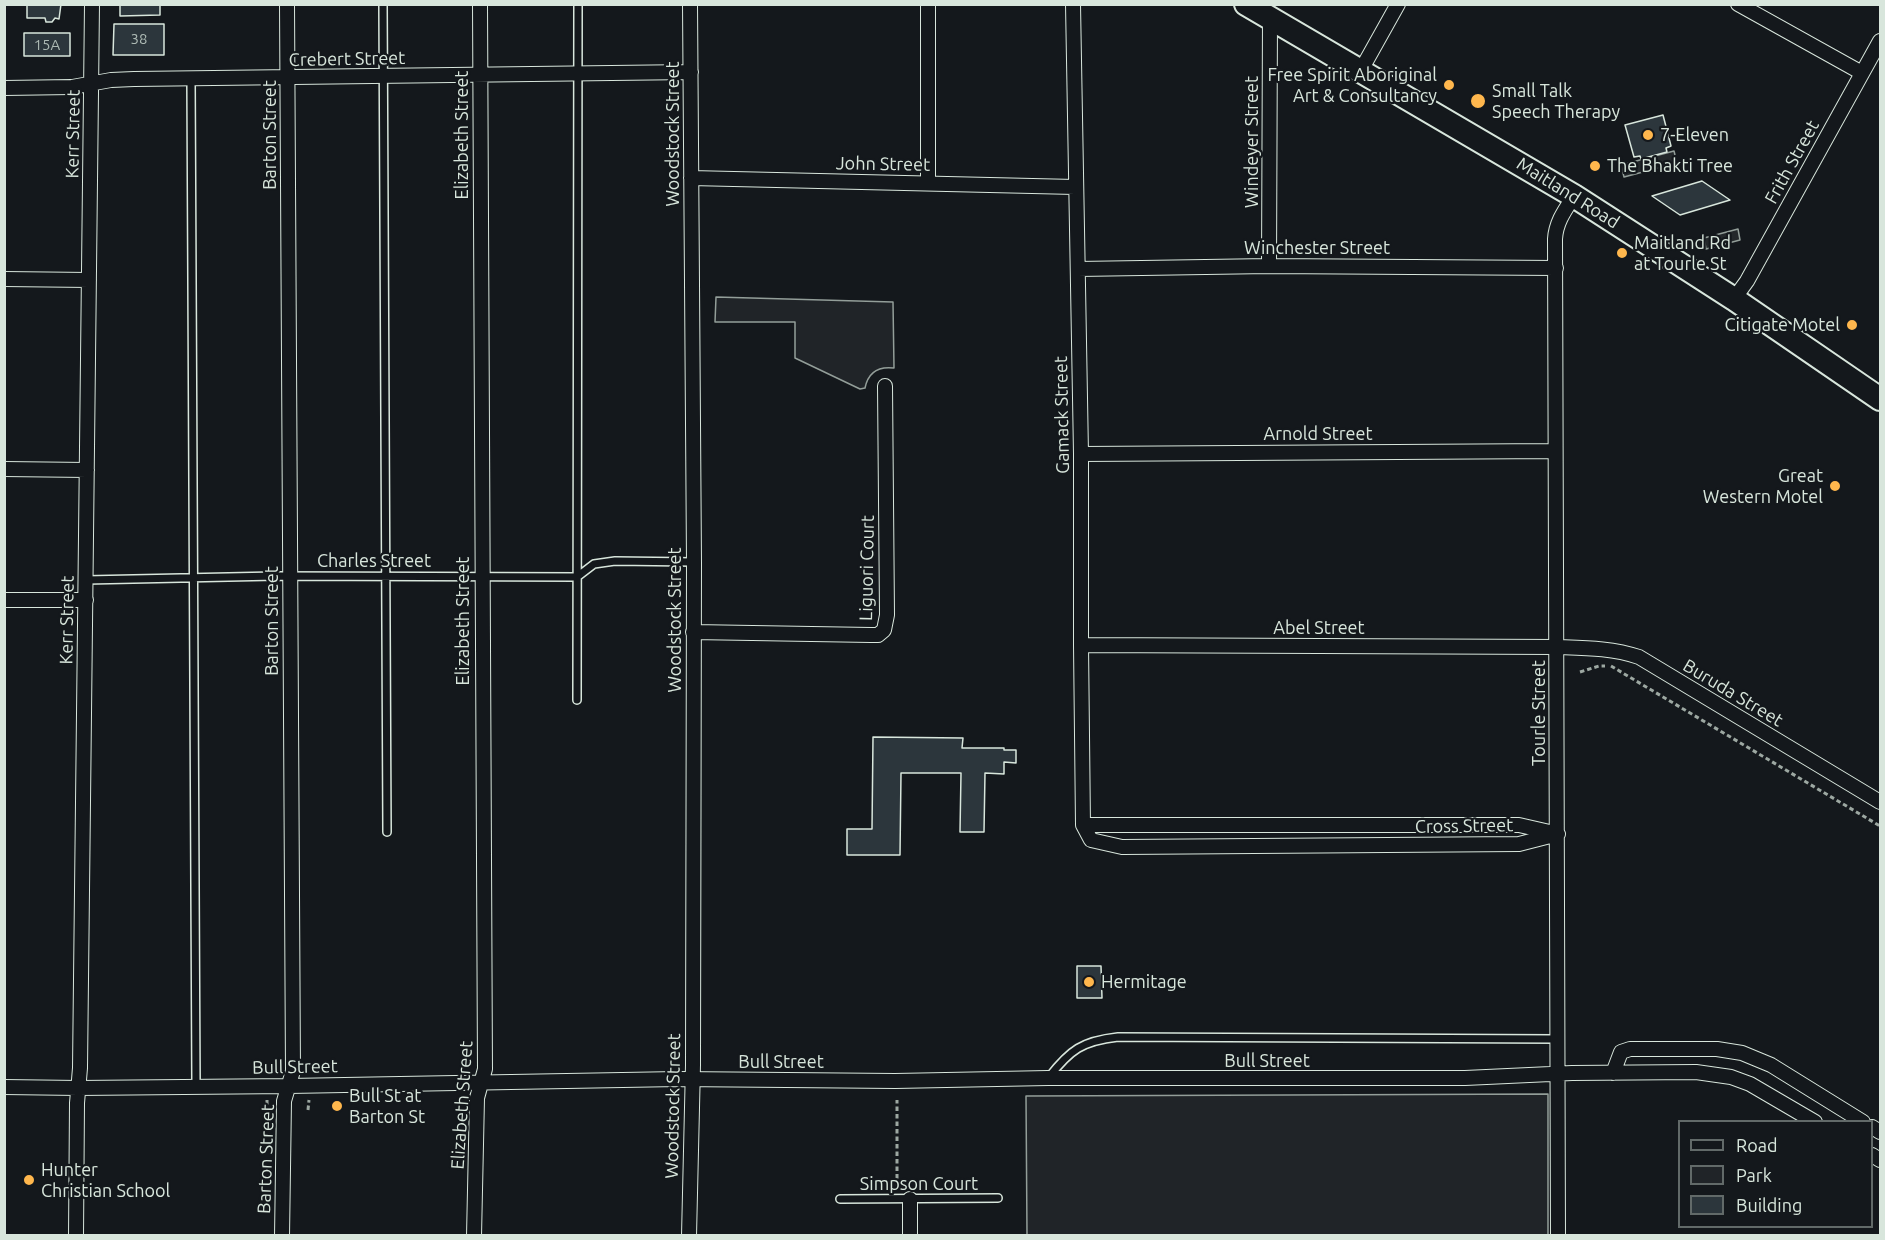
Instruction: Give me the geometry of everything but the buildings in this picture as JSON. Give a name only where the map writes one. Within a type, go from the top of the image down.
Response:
[{"type":"main road","name":"Maitland Road","points":[[1245,4],[1574,196],[1734,299],[1881,399]]},
{"type":"street","name":"Kerr Street","points":[[76,1236],[92,4]]},
{"type":"street","name":"Barton Street","points":[[282,1236],[284,1101],[293,1071],[287,4]]},
{"type":"street","name":"Elizabeth Street","points":[[474,1236],[477,1098],[485,1064],[480,4]]},
{"type":"street","name":"Woodstock Street","points":[[689,1236],[693,1080],[694,562],[690,4]]},
{"type":"street","points":[[928,4],[928,183]]},
{"type":"street","name":"Gamack Street","points":[[1073,4],[1081,454],[1083,825]]},
{"type":"street","points":[[1360,72],[1398,4]]},
{"type":"street","points":[[1738,4],[1862,73]]},
{"type":"street","name":"Windeyer Street","points":[[1269,266],[1270,18]]},
{"type":"street","name":"Frith Street","points":[[1734,299],[1747,280],[1881,41]]},
{"type":"street","name":"Crebert Street","points":[[4,88],[50,88],[111,80],[691,72]]},
{"type":"street","name":"John Street","points":[[691,178],[1075,187]]},
{"type":"street","name":"Tourle Street","points":[[1558,1236],[1556,229],[1574,196]]},
{"type":"street","name":"Winchester Street","points":[[1078,269],[1269,266],[1556,268]]},
{"type":"street","points":[[4,279],[89,280]]},
{"type":"street","name":"Liguori Court","points":[[693,632],[878,635],[884,630],[887,615],[885,386]]},
{"type":"street","name":"Arnold Street","points":[[1081,454],[1555,451]]},
{"type":"street","points":[[4,469],[87,470]]},
{"type":"street","points":[[4,600],[86,600]]},
{"type":"street","name":"Abel Street","points":[[1081,645],[1557,647]]},
{"type":"street","name":"Buruda Street","points":[[1557,647],[1603,648],[1623,651],[1639,657],[1881,802]]},
{"type":"street","name":"Cross Street","points":[[1083,825],[1519,825],[1558,834],[1519,844],[1122,847],[1091,840],[1083,825]]},
{"type":"street","points":[[1612,1073],[1621,1052],[1630,1049],[1717,1049],[1742,1053],[1771,1065],[1860,1120]]},
{"type":"street","name":"Bull Street","points":[[4,1087],[289,1086],[693,1080],[1465,1078],[1557,1073],[1696,1072],[1731,1077],[1750,1084],[1812,1120]]},
{"type":"street","points":[[910,1199],[910,1236]]},
{"type":"lane","points":[[383,4],[387,832]]},
{"type":"lane","points":[[577,700],[578,4]]},
{"type":"lane","points":[[191,79],[196,1086]]},
{"type":"lane","points":[[578,577],[594,564],[615,561],[694,562]]},
{"type":"lane","name":"Charles Street","points":[[86,580],[290,576],[578,577]]},
{"type":"lane","points":[[1048,1078],[1078,1047],[1096,1039],[1118,1037],[1556,1039]]},
{"type":"lane","name":"Simpson Court","points":[[840,1198],[998,1198]]},
{"type":"path","points":[[1580,672],[1599,666],[1611,666],[1621,670],[1881,826]]},
{"type":"path","points":[[897,1100],[897,1186]]},
{"type":"green space","points":[[716,297],[893,302],[894,368],[879,369],[871,375],[865,388],[860,389],[795,358],[795,322],[715,322]]},
{"type":"green space","points":[[1548,1094],[1548,1235],[1027,1235],[1026,1096]]},
{"type":"shaded area","points":[[1674,151],[1677,163],[1624,177],[1621,165]]},
{"type":"shaded area","points":[[1738,229],[1740,240],[1706,249],[1704,238]]},
{"type":"place","name":"Free Spirit Aboriginal Art & Consultancy","points":[[1449,85]]},
{"type":"place","name":"Small Talk Speech Therapy","points":[[1478,101]]},
{"type":"place","name":"7-Eleven","points":[[1648,135]]},
{"type":"place","name":"The Bhakti Tree","points":[[1595,166]]},
{"type":"place","name":"Maitland Rd at Tourle St","points":[[1622,253]]},
{"type":"place","name":"Citigate Motel","points":[[1852,325]]},
{"type":"place","name":"Great Western Motel","points":[[1835,486]]},
{"type":"place","name":"Hermitage","points":[[1089,982]]},
{"type":"place","name":"Bull St at Barton St","points":[[337,1106]]},
{"type":"place","name":"Hunter Christian School","points":[[29,1180]]}]
